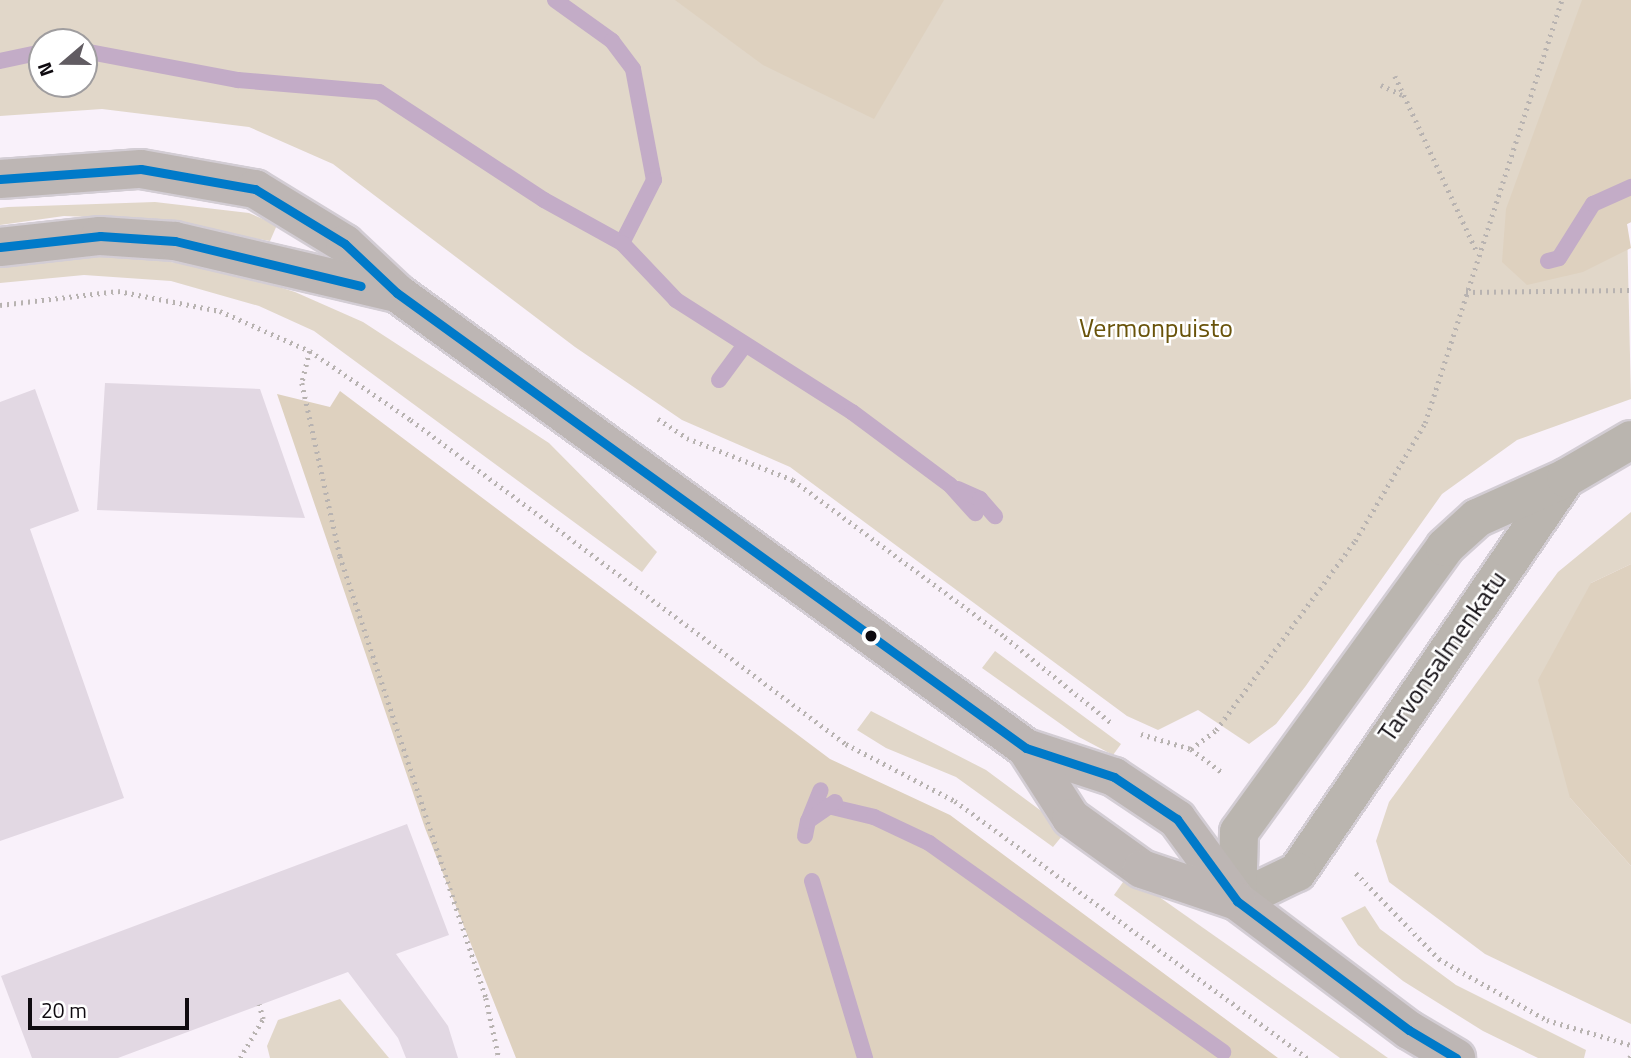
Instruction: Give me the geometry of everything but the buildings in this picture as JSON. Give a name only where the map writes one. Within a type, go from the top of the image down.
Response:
[{"type":"main road","points":[[0,179],[141,169],[256,189],[345,244],[397,292],[1026,748],[1114,777],[1177,819],[1237,901],[1409,1030],[1456,1058]]},
{"type":"main road","points":[[0,247],[100,236],[175,241],[397,292]]},
{"type":"main road","points":[[1026,748],[1071,818],[1142,869],[1237,901]]},
{"type":"street","name":"Tarvonsalmenkatu","points":[[1566,478],[1314,841],[1297,872],[1237,901],[1239,832],[1445,547],[1476,518],[1566,478],[1631,440]]},
{"type":"path","points":[[1261,802],[1191,748],[1216,730],[1361,530],[1425,423],[1562,0]]},
{"type":"path","points":[[1395,76],[1478,255]]},
{"type":"path","points":[[1381,85],[1404,96]]},
{"type":"path","points":[[1466,292],[1631,290]]},
{"type":"path","points":[[0,305],[118,291],[220,311],[310,351],[411,420],[846,744],[955,801],[1308,1058]]},
{"type":"path","points":[[310,351],[302,383],[340,556],[486,998],[499,1058]]},
{"type":"path","points":[[1314,841],[1347,863],[1439,958],[1546,1020],[1631,1045]]},
{"type":"path","points":[[241,1058],[263,1019],[259,1005]]},
{"type":"green space","name":"Vermonpuisto","points":[[0,0],[1631,0],[1631,222],[1627,224],[1631,399],[1517,440],[1442,494],[1305,687],[1276,724],[1249,744],[1198,710],[1158,730],[1127,716],[790,467],[682,420],[575,347],[333,164],[249,127],[102,109],[0,116]]},
{"type":"green space","points":[[155,202],[249,213],[277,225],[270,241],[143,219],[64,216],[0,225],[0,208]]},
{"type":"green space","points":[[127,255],[227,271],[295,292],[363,322],[549,443],[657,552],[642,572],[314,331],[259,306],[171,281],[84,275],[0,283],[0,262]]},
{"type":"green space","points":[[1631,512],[1631,564],[1591,583],[1570,798],[1631,866],[1631,1024],[1485,954],[1389,882],[1376,841],[1389,802],[1558,572]]},
{"type":"green space","points":[[995,651],[1121,744],[1113,755],[1079,737],[982,668]]},
{"type":"green space","points":[[871,711],[986,770],[1067,830],[1053,847],[956,777],[886,748],[857,730]]},
{"type":"green space","points":[[1128,875],[1388,1058],[1340,1058],[1114,895]]},
{"type":"green space","points":[[1365,906],[1380,929],[1456,985],[1586,1050],[1584,1058],[1538,1058],[1483,1031],[1403,981],[1358,945],[1341,918]]},
{"type":"green space","points":[[340,999],[389,1058],[270,1058],[267,1046],[278,1020]]},
{"type":"shaded area","points":[[675,0],[944,0],[874,119],[763,65]]},
{"type":"shaded area","points":[[1582,0],[1631,0],[1631,222],[1627,224],[1631,248],[1583,272],[1527,285],[1502,262],[1506,209]]},
{"type":"shaded area","points":[[340,391],[830,759],[950,815],[1278,1058],[516,1058],[425,828],[277,394],[330,407]]},
{"type":"shaded area","points":[[1631,564],[1631,866],[1570,798],[1538,680],[1591,583]]},
{"type":"waterway","points":[[555,0],[612,41],[633,69],[654,180],[622,243]]},
{"type":"waterway","points":[[98,54],[238,80],[379,92],[544,200],[622,243],[676,300],[852,412],[950,485],[975,513]]},
{"type":"waterway","points":[[0,61],[28,55]]},
{"type":"waterway","points":[[1548,261],[1559,258],[1593,204],[1631,187]]},
{"type":"waterway","points":[[719,380],[744,346]]},
{"type":"waterway","points":[[958,489],[980,499],[995,516]]},
{"type":"waterway","points":[[809,819],[821,790]]},
{"type":"waterway","points":[[805,836],[808,821],[835,802]]},
{"type":"waterway","points":[[828,806],[874,817],[929,843],[1223,1052]]},
{"type":"waterway","points":[[812,881],[865,1058]]},
{"type":"transit line","points":[[0,179],[141,169],[255,189],[345,244],[397,293],[1026,748],[1114,777],[1177,819],[1237,901],[1409,1030],[1456,1058]]},
{"type":"transit line","points":[[0,247],[100,236],[175,241],[361,286]]}]
